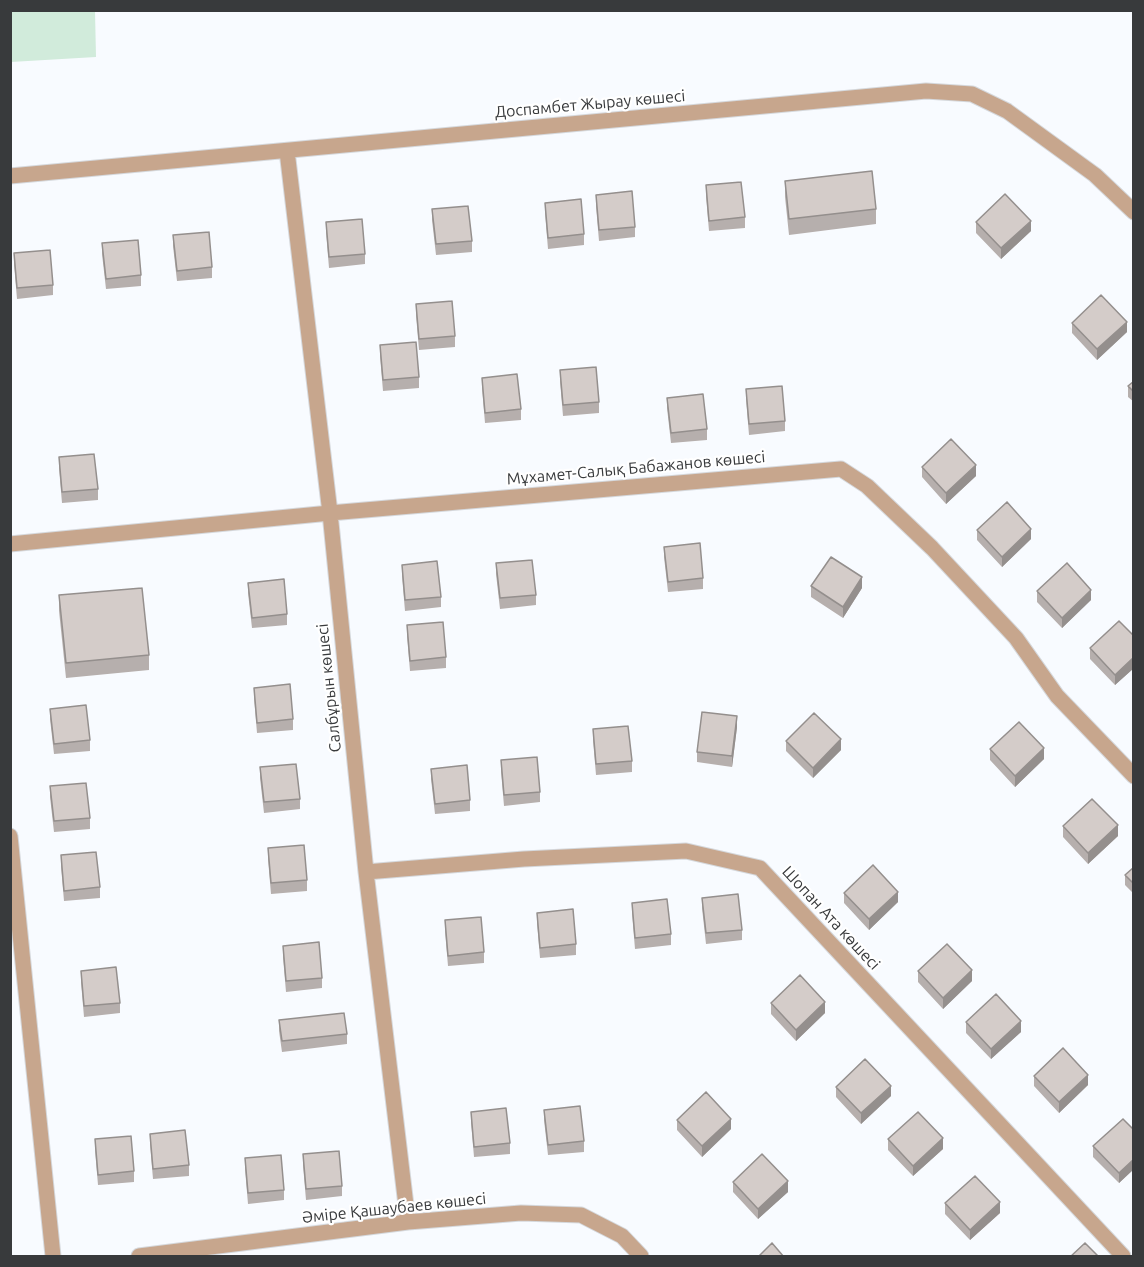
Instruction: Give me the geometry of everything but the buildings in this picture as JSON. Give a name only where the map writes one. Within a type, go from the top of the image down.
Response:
[{"type":"street","name":"Доспамбет Жырау көшесі","points":[[10,176],[926,91],[972,94],[1007,111],[1095,175],[1134,212]]},
{"type":"street","name":"Салбұрын көшесі","points":[[287,151],[330,513],[366,873],[408,1222]]},
{"type":"street","name":"Мұхамет-Салық Бабажанов көшесі","points":[[10,544],[330,513],[841,469],[867,486],[932,548],[1016,638],[1057,696],[1134,776]]},
{"type":"street","points":[[10,836],[53,1257]]},
{"type":"street","name":"Шопан Ата көшесі","points":[[366,873],[536,858],[686,851],[760,868],[1123,1257]]},
{"type":"street","name":"Әміре Қашаубаев көшесі","points":[[139,1257],[408,1222],[521,1212],[581,1215],[622,1236],[641,1257]]},
{"type":"green space","points":[[11,10],[95,11],[96,57],[11,62]]}]
